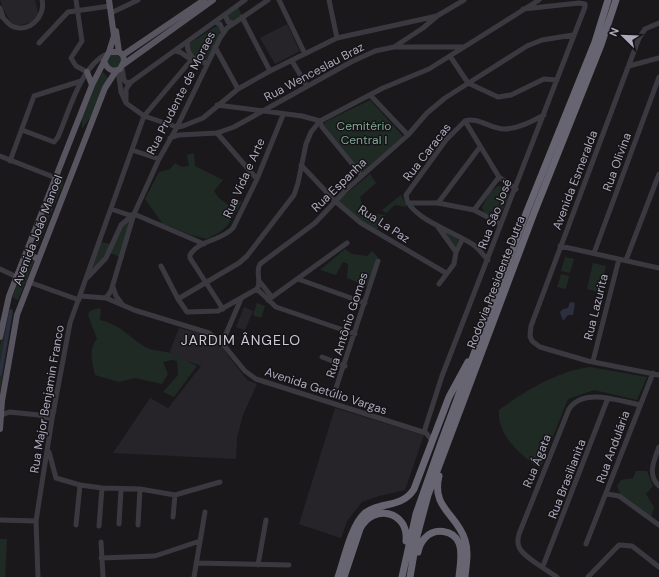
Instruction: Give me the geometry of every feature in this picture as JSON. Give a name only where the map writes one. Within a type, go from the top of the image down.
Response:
[{"type":"highway","name":"Rodovia Presidente Dutra","points":[[402,577],[403,565],[423,494],[528,211],[595,42],[608,0]]},
{"type":"highway","name":"Rodovia Presidente Dutra","points":[[410,577],[417,536],[426,502],[534,214],[601,45],[616,0]]},
{"type":"highway","points":[[338,577],[359,520],[369,510],[397,503],[410,495],[416,486],[436,428],[455,384],[476,350]]},
{"type":"highway","points":[[448,442],[438,481],[437,492],[441,503],[462,531],[465,539],[467,552],[465,577]]},
{"type":"highway","points":[[344,577],[363,523],[368,518],[377,514],[391,515],[403,525],[406,537],[403,565]]},
{"type":"highway","points":[[412,567],[424,538],[435,532],[445,532],[453,536],[459,543],[461,554],[459,577]]},
{"type":"main road","points":[[204,0],[121,53],[107,56],[108,68],[120,68],[213,0]]},
{"type":"main road","points":[[110,3],[121,53],[120,68]]},
{"type":"main road","name":"Avenida João Manoel","points":[[0,337],[9,296],[92,85],[107,56],[113,39],[114,26]]},
{"type":"main road","name":"Avenida João Manoel","points":[[0,429],[1,399],[21,303],[105,88],[120,68]]},
{"type":"main road","points":[[87,72],[92,85]]},
{"type":"main road","points":[[24,258],[32,255],[38,260]]},
{"type":"main road","points":[[9,296],[12,304],[21,303]]},
{"type":"street","points":[[0,8],[2,17],[12,26],[17,27],[34,24],[42,11],[42,0]]},
{"type":"street","points":[[76,0],[82,41],[71,58],[76,66],[87,72]]},
{"type":"street","points":[[112,13],[138,0]]},
{"type":"street","points":[[126,103],[126,89],[131,82],[245,0]]},
{"type":"street","points":[[256,0],[256,7]]},
{"type":"street","name":"Rua Prudente de Moraes","points":[[134,214],[169,138],[177,126],[224,31],[232,23],[268,0]]},
{"type":"street","points":[[279,0],[305,54]]},
{"type":"street","points":[[329,0],[337,38]]},
{"type":"street","points":[[120,68],[121,92],[126,103],[144,116],[177,126],[195,122],[238,89],[270,71],[337,38],[437,16],[464,0]]},
{"type":"street","points":[[178,299],[239,263],[247,256],[294,195],[306,144],[311,132],[320,121],[383,88],[420,74],[539,0]]},
{"type":"street","name":"Rua São José","points":[[425,432],[442,376],[516,189],[585,4],[579,2],[523,9]]},
{"type":"street","points":[[39,43],[66,13],[110,3]]},
{"type":"street","points":[[225,15],[228,22],[232,23]]},
{"type":"street","name":"Rua Wenceslau Braz","points":[[216,133],[234,127],[368,54],[394,47],[423,28],[437,16]]},
{"type":"street","points":[[242,17],[270,71]]},
{"type":"street","points":[[215,22],[220,24],[224,31]]},
{"type":"street","name":"Avenida Esmeralda","points":[[590,361],[540,347],[532,341],[530,336],[530,326],[642,33],[649,27],[659,23]]},
{"type":"street","name":"Rua Espanha","points":[[257,289],[259,281],[258,268],[260,264],[315,223],[335,201],[408,136],[437,104],[468,83],[534,43],[573,35]]},
{"type":"street","points":[[188,41],[187,50],[192,59]]},
{"type":"street","points":[[215,47],[238,89]]},
{"type":"street","points":[[394,47],[464,47]]},
{"type":"street","points":[[174,51],[180,52],[200,62],[208,62]]},
{"type":"street","points":[[22,130],[53,142],[58,136],[81,81],[101,57],[107,56]]},
{"type":"street","points":[[450,56],[468,83],[493,95],[502,97],[511,95],[544,79],[557,80]]},
{"type":"street","points":[[629,66],[659,58]]},
{"type":"street","points":[[144,116],[192,59]]},
{"type":"street","points":[[292,61],[307,86]]},
{"type":"street","points":[[120,68],[125,82],[131,82]]},
{"type":"street","name":"Rua Olivina","points":[[594,253],[659,77]]},
{"type":"street","points":[[10,161],[34,96],[81,81]]},
{"type":"street","points":[[370,95],[408,136]]},
{"type":"street","points":[[217,105],[283,115],[308,117],[320,121]]},
{"type":"street","name":"Rua Vida e Arte","points":[[206,282],[190,258],[192,252],[231,230],[257,179],[283,115]]},
{"type":"street","name":"Rua Caracas","points":[[408,203],[406,195],[446,140],[465,121],[469,119],[474,120],[491,127],[505,129],[521,125],[544,115]]},
{"type":"street","name":"Rua Major Benjamin Franco","points":[[38,577],[36,521],[52,419],[68,333],[144,116]]},
{"type":"street","points":[[320,121],[322,127],[362,176]]},
{"type":"street","points":[[465,121],[499,177],[516,189]]},
{"type":"street","points":[[169,138],[179,135],[216,133],[257,179]]},
{"type":"street","points":[[438,203],[480,147]]},
{"type":"street","points":[[132,150],[159,159]]},
{"type":"street","points":[[0,156],[56,178]]},
{"type":"street","name":"Rua La Paz","points":[[301,165],[335,201],[361,223],[446,273]]},
{"type":"street","points":[[626,260],[659,174]]},
{"type":"street","points":[[474,210],[499,177]]},
{"type":"street","points":[[408,203],[438,203],[474,210],[497,222]]},
{"type":"street","points":[[408,203],[410,207],[437,226],[474,245],[488,260]]},
{"type":"street","points":[[111,209],[129,215],[134,214],[204,244]]},
{"type":"street","points":[[87,278],[106,258],[120,228],[120,212]]},
{"type":"street","points":[[120,228],[134,214]]},
{"type":"street","points":[[106,298],[113,286],[134,214]]},
{"type":"street","points":[[437,226],[456,252]]},
{"type":"street","points":[[439,284],[454,264],[456,252],[462,240]]},
{"type":"street","points":[[270,299],[347,244]]},
{"type":"street","points":[[560,246],[659,267]]},
{"type":"street","name":"Rua Lazurita","points":[[590,361],[619,259]]},
{"type":"street","name":"Rua Antônio Gomes","points":[[334,394],[345,366],[378,261]]},
{"type":"street","points":[[161,266],[184,310],[189,312],[213,312],[223,309],[257,289],[284,311],[354,334]]},
{"type":"street","points":[[0,269],[16,278]]},
{"type":"street","points":[[0,273],[16,278]]},
{"type":"street","points":[[298,279],[365,303]]},
{"type":"street","points":[[259,281],[270,299]]},
{"type":"street","name":"Avenida Getúlio Vargas","points":[[29,282],[80,298],[106,298],[167,321],[205,331],[222,343],[245,370],[256,379],[425,432]]},
{"type":"street","points":[[206,282],[223,309]]},
{"type":"street","points":[[113,286],[116,296],[122,305]]},
{"type":"street","points":[[222,343],[241,299]]},
{"type":"street","points":[[322,358],[345,366]]},
{"type":"street","points":[[590,361],[656,374]]},
{"type":"street","name":"Rua Andulária","points":[[656,374],[640,405],[607,494],[619,496],[659,525]]},
{"type":"street","name":"Rua Ágata","points":[[556,577],[522,551],[518,542],[519,534],[569,409],[574,403],[592,396],[640,405]]},
{"type":"street","name":"Rua Brasilianita","points":[[543,566],[608,398]]},
{"type":"street","points":[[1,399],[4,408],[9,412]]},
{"type":"street","points":[[39,415],[54,411]]},
{"type":"street","points":[[0,416],[9,412],[39,415],[52,419]]},
{"type":"street","points":[[432,440],[425,432],[436,428]]},
{"type":"street","points":[[659,447],[652,466],[653,478],[659,486]]},
{"type":"street","points":[[48,451],[56,478],[80,485],[175,494],[220,482]]},
{"type":"street","points":[[76,525],[80,485]]},
{"type":"street","points":[[99,526],[102,488]]},
{"type":"street","points":[[119,524],[121,489]]},
{"type":"street","points":[[138,525],[140,490]]},
{"type":"street","points":[[173,517],[175,494]]},
{"type":"street","points":[[586,544],[607,494]]},
{"type":"street","points":[[194,577],[205,512]]},
{"type":"street","points":[[0,520],[36,521]]},
{"type":"street","points":[[258,565],[266,520]]},
{"type":"street","points":[[101,558],[155,556],[200,541]]},
{"type":"street","points":[[101,542],[103,576]]},
{"type":"street","points":[[588,577],[618,545],[632,546],[659,567]]},
{"type":"street","points":[[196,564],[288,565]]},
{"type":"shaded area","points":[[0,0],[35,0],[39,16],[35,21],[18,26],[11,22],[4,11]]},
{"type":"shaded area","points":[[287,24],[300,51],[275,64],[260,38]]},
{"type":"shaded area","points":[[244,307],[253,311],[245,330],[236,327]]},
{"type":"shaded area","points":[[179,328],[204,334],[218,342],[247,380],[257,384],[243,415],[237,438],[236,459],[113,453],[150,398],[168,408],[201,366],[169,354]]},
{"type":"shaded area","points":[[335,408],[424,435],[405,490],[379,496],[362,502],[347,521],[341,538],[299,524]]},
{"type":"green space","points":[[238,7],[242,16],[232,22],[229,21],[227,15]]},
{"type":"green space","points":[[218,25],[221,32],[207,59],[200,61],[191,53],[189,44]]},
{"type":"green space","points":[[114,54],[119,56],[121,61],[119,66],[114,68],[109,66],[107,61],[109,56]]},
{"type":"green space","points":[[103,72],[108,78],[91,116],[82,129],[82,117],[98,77]]},
{"type":"green space","name":"Cemitério Central I","points":[[370,100],[402,135],[402,139],[363,173],[324,127],[325,122]]},
{"type":"green space","points":[[194,153],[195,166],[223,180],[214,191],[218,197],[228,205],[237,200],[242,202],[227,226],[220,232],[207,239],[191,235],[163,224],[145,199],[159,172],[170,169],[175,163],[182,167],[189,166],[187,155]]},
{"type":"green space","points":[[370,174],[376,183],[360,197],[364,213],[385,215],[376,231],[336,202]]},
{"type":"green space","points":[[64,175],[63,184],[35,253],[31,251],[56,185]]},
{"type":"green space","points":[[498,186],[506,187],[509,196],[501,214],[496,219],[484,213],[482,207],[490,192]]},
{"type":"green space","points":[[401,195],[406,207],[395,205],[386,213],[382,210]]},
{"type":"green space","points":[[132,217],[120,257],[110,253],[122,226]]},
{"type":"green space","points":[[441,230],[459,240],[455,248]]},
{"type":"green space","points":[[101,242],[111,244],[108,252],[90,273]]},
{"type":"green space","points":[[345,249],[352,254],[367,256],[372,251],[378,257],[367,286],[347,278],[348,264],[343,262],[336,275],[320,270]]},
{"type":"green space","points":[[29,257],[35,259],[18,300],[12,297]]},
{"type":"green space","points":[[565,257],[574,259],[570,273],[561,271]]},
{"type":"green space","points":[[593,263],[606,266],[599,292],[587,289]]},
{"type":"green space","points":[[561,274],[569,276],[566,289],[557,287]]},
{"type":"green space","points":[[257,303],[265,306],[261,318],[253,315]]},
{"type":"green space","points":[[99,308],[101,309],[100,320],[119,328],[145,347],[174,354],[197,366],[174,397],[163,392],[178,375],[177,361],[171,360],[163,362],[168,374],[162,384],[135,378],[119,382],[95,375],[92,360],[92,347],[97,339],[88,315],[90,311]]},
{"type":"green space","points":[[7,310],[13,312],[0,392],[0,345]]},
{"type":"green space","points":[[590,367],[647,377],[637,400],[594,390],[568,399],[540,469],[525,458],[506,436],[499,419],[499,410],[531,389],[554,377],[578,369]]},
{"type":"green space","points":[[636,471],[647,471],[653,486],[646,494],[654,507],[651,517],[621,496],[617,486],[621,480],[633,478]]},
{"type":"green space","points":[[0,539],[7,539],[5,577],[0,577]]},
{"type":"water","points":[[570,302],[575,303],[573,315],[568,315],[563,321],[560,312],[563,309],[568,308]]},
{"type":"waterway","points":[[0,374],[11,311]]},
{"type":"district","name":"JARDIM ÂNGELO","points":[[241,340]]}]
